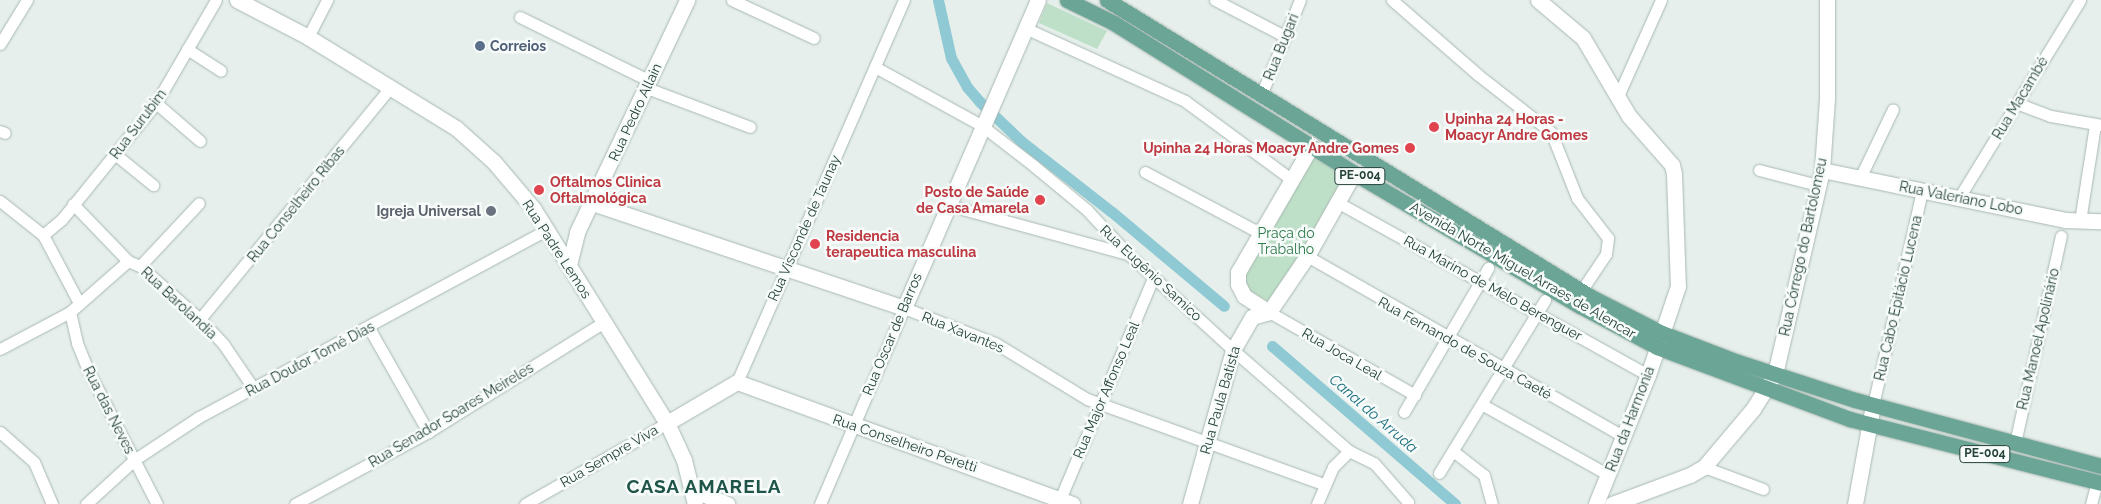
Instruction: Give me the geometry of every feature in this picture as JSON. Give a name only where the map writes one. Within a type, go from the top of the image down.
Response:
[{"type":"main road","name":"Avenida Norte Miguel Arraes de Alencar","points":[[1067,0],[1114,23],[1354,173],[1580,306],[1767,389],[1869,424],[2099,482]]},
{"type":"main road","name":"Avenida Norte Miguel Arraes de Alencar","points":[[1106,0],[1262,93],[1378,168],[1660,340],[1873,405],[2101,466]]},
{"type":"street","points":[[0,44],[26,0]]},
{"type":"street","name":"Rua Surubim","points":[[43,235],[73,204],[116,154],[156,103],[216,0]]},
{"type":"street","name":"Rua Padre Lemos","points":[[237,0],[308,37],[466,135],[494,162],[547,230],[667,422],[680,448],[695,497]]},
{"type":"street","points":[[308,37],[327,0]]},
{"type":"street","name":"Rua Pedro Allain","points":[[569,265],[574,240],[687,0]]},
{"type":"street","points":[[732,0],[814,38]]},
{"type":"street","name":"Rua Visconde de Taunay","points":[[737,382],[904,0]]},
{"type":"street","name":"Rua Oscar de Barros","points":[[820,504],[947,205],[1038,0]]},
{"type":"street","points":[[1215,0],[1286,37]]},
{"type":"street","name":"Rua Bugari","points":[[1262,93],[1300,0]]},
{"type":"street","points":[[1392,0],[1477,74],[1551,132],[1578,198],[1608,238],[1606,254],[1582,291]]},
{"type":"street","name":"Rua da Harmonia","points":[[1538,0],[1583,38],[1629,116],[1672,165],[1674,174],[1678,286],[1648,375],[1596,504]]},
{"type":"street","points":[[1618,96],[1661,0]]},
{"type":"street","name":"Rua Córrego do Bartolomeu","points":[[1704,466],[1767,389],[1775,374],[1822,170],[1827,98],[1827,0]]},
{"type":"street","name":"Rua Macambé","points":[[1960,196],[2019,104],[2080,0]]},
{"type":"street","points":[[520,17],[649,84],[750,127]]},
{"type":"street","points":[[1025,28],[1178,97],[1292,180]]},
{"type":"street","points":[[188,49],[221,71]]},
{"type":"street","name":"Rua Eugênio Samico","points":[[875,67],[983,122],[1087,210],[1128,254],[1233,350],[1349,451],[1374,463],[1408,502]]},
{"type":"street","name":"Rua Conselheiro Ribas","points":[[200,319],[390,88]]},
{"type":"street","points":[[156,103],[200,141]]},
{"type":"street","points":[[2019,104],[2050,116],[2098,125],[2080,221]]},
{"type":"street","points":[[1860,178],[1893,109]]},
{"type":"street","points":[[1312,145],[1237,278],[1244,296],[1269,312],[1307,256],[1354,173]]},
{"type":"street","points":[[116,154],[152,185]]},
{"type":"street","points":[[1759,170],[1818,185]]},
{"type":"street","name":"Rua Valeriano Lobo","points":[[1822,170],[2080,221],[2101,221]]},
{"type":"street","points":[[1145,172],[1262,234]]},
{"type":"street","name":"Rua Cabo Epitácio Lucena","points":[[1873,405],[1922,191]]},
{"type":"street","points":[[0,201],[43,235],[79,303]]},
{"type":"street","name":"Rua Xavantes","points":[[592,202],[787,267],[904,308],[995,343],[1077,395],[1208,444],[1324,484]]},
{"type":"street","name":"Rua Marino de Melo Berenguer","points":[[1337,202],[1648,375]]},
{"type":"street","points":[[140,266],[199,203]]},
{"type":"street","name":"Rua Barolandia","points":[[73,204],[128,261],[140,266],[200,319],[224,345],[254,389]]},
{"type":"street","points":[[947,205],[1128,254]]},
{"type":"street","points":[[547,230],[570,232],[582,224]]},
{"type":"street","name":"Rua Doutor Tomé Dias","points":[[86,504],[134,460],[199,417],[369,328],[547,230]]},
{"type":"street","name":"Rua Manoel Apolinário","points":[[2015,443],[2061,236]]},
{"type":"street","name":"Rua Fernando de Souza Caeté","points":[[1307,256],[1447,338],[1624,437]]},
{"type":"street","points":[[0,349],[70,312],[119,272],[128,261]]},
{"type":"street","points":[[1404,412],[1488,268]]},
{"type":"street","name":"Rua Major Affonso Leal","points":[[1064,502],[1101,404],[1154,276]]},
{"type":"street","points":[[1439,473],[1545,300]]},
{"type":"street","name":"Rua das Neves","points":[[70,312],[76,343],[88,370],[157,504]]},
{"type":"street","name":"Rua Paula Batista","points":[[1190,504],[1233,350],[1239,336],[1252,317],[1269,312]]},
{"type":"street","name":"Rua Joca Leal","points":[[1269,312],[1415,395]]},
{"type":"street","name":"Rua Senador Soares Meireles","points":[[295,504],[428,432],[604,322]]},
{"type":"street","points":[[369,328],[428,432]]},
{"type":"street","points":[[667,422],[737,382]]},
{"type":"street","name":"Rua Conselheiro Peretti","points":[[737,382],[1064,502]]},
{"type":"street","points":[[1483,404],[1608,476]]},
{"type":"street","points":[[1855,504],[1873,405]]},
{"type":"street","name":"Rua Sempre Viva","points":[[525,504],[667,422]]},
{"type":"street","points":[[0,432],[34,462],[52,504]]},
{"type":"street","points":[[1317,504],[1324,484],[1333,467],[1349,451]]},
{"type":"street","points":[[1453,451],[1484,475],[1492,504]]},
{"type":"street","points":[[1612,504],[1690,475],[1704,466],[1764,489]]},
{"type":"street","points":[[2091,504],[2099,482]]},
{"type":"street","points":[[695,497],[728,504]]},
{"type":"green space","points":[[1047,3],[1107,31],[1097,49],[1039,23]]},
{"type":"green space","name":"Praça do Trabalho","points":[[1314,155],[1345,174],[1302,251],[1269,302],[1245,288],[1244,277]]},
{"type":"waterway","points":[[938,0],[951,58],[967,87],[980,102],[1021,141],[1112,212],[1224,306]]},
{"type":"waterway","name":"Canal do Arruda","points":[[1272,346],[1455,504]]},
{"type":"place","name":"Correios","points":[[480,46]]},
{"type":"place","name":"Upinha 24 Horas - Moacyr Andre Gomes","points":[[1434,127]]},
{"type":"place","name":"Upinha 24 Horas Moacyr Andre Gomes","points":[[1410,148]]},
{"type":"place","name":"Oftalmos Clinica Oftalmológica","points":[[539,190]]},
{"type":"place","name":"Posto de Saúde de Casa Amarela","points":[[1040,200]]},
{"type":"place","name":"Igreja Universal","points":[[491,211]]},
{"type":"place","name":"Residencia terapeutica masculina","points":[[815,244]]},
{"type":"district","name":"CASA AMARELA","points":[[704,487]]}]
